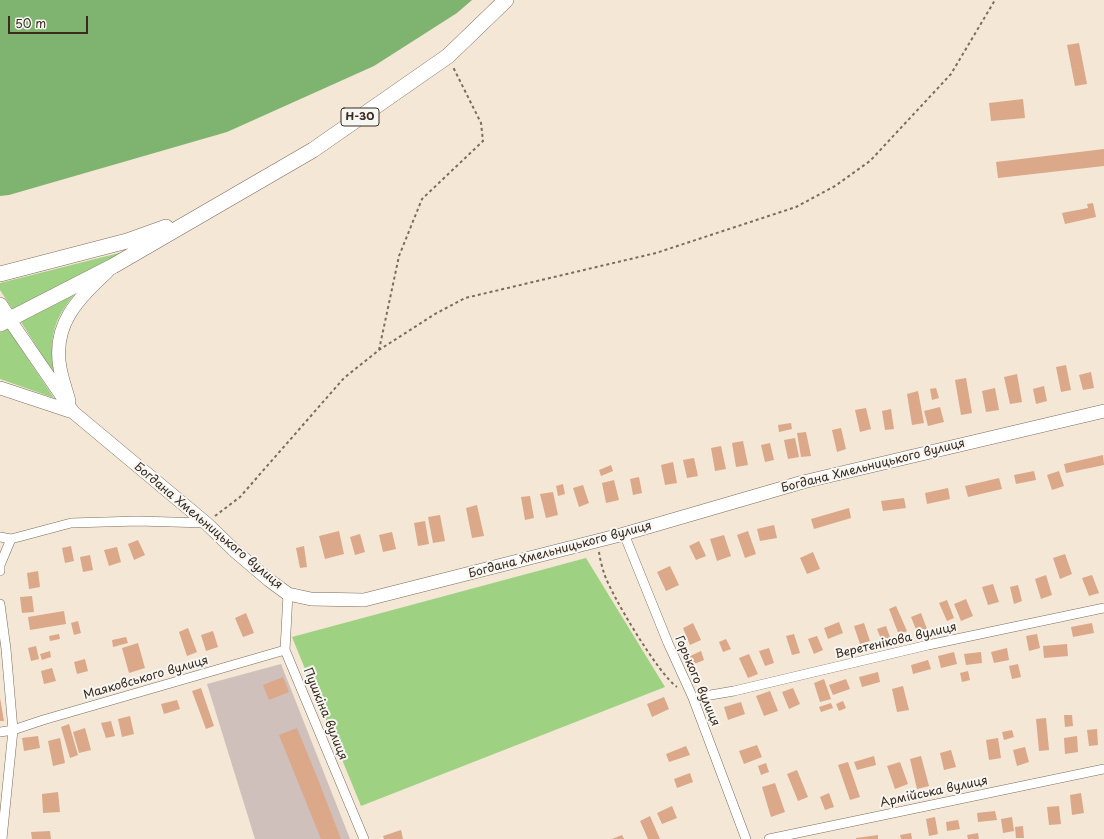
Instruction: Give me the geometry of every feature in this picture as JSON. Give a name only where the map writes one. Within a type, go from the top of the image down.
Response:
[{"type":"main road","name":"Н-30","points":[[5,321],[113,266],[313,150],[448,56],[506,0]]},
{"type":"main road","name":"Н-30","points":[[0,274],[127,241],[199,216]]},
{"type":"main road","points":[[0,305],[5,321]]},
{"type":"street","points":[[73,412],[60,368],[59,350],[61,333],[69,314],[81,296],[113,266]]},
{"type":"street","points":[[5,321],[73,412]]},
{"type":"street","points":[[0,388],[73,412]]},
{"type":"street","name":"Богдана Хмельницького вулиця","points":[[73,412],[206,523],[236,552],[269,580],[288,594],[312,599],[364,600],[624,534],[803,482],[1104,411]]},
{"type":"street","points":[[0,537],[11,539],[71,523],[138,521],[206,523]]},
{"type":"street","name":"Горького вулиця","points":[[624,534],[668,643],[693,698],[746,839]]},
{"type":"street","points":[[0,571],[0,565],[11,539]]},
{"type":"street","name":"Пушкіна вулиця","points":[[288,594],[285,650],[364,839]]},
{"type":"street","points":[[0,604],[6,649],[13,730],[2,839]]},
{"type":"street","name":"Веретенікова вулиця","points":[[693,698],[734,691],[928,645],[1104,608]]},
{"type":"street","name":"Маяковського вулиця","points":[[0,732],[13,730],[285,650]]},
{"type":"street","name":"Армійська вулиця","points":[[769,839],[1104,769]]},
{"type":"path","points":[[206,523],[240,497],[344,378],[379,350],[435,314],[465,298],[656,253],[796,207],[835,186],[870,161],[951,74],[995,0]]},
{"type":"path","points":[[379,350],[400,256],[422,199],[483,141],[480,123],[448,56]]},
{"type":"path","points":[[596,541],[604,574],[636,633],[658,666],[673,685],[693,698]]},
{"type":"shaded area","points":[[281,664],[350,839],[255,839],[207,684]]},
{"type":"green space","points":[[0,0],[472,0],[457,13],[374,66],[227,132],[9,195],[0,196]]},
{"type":"green space","points":[[127,251],[13,310],[0,290],[0,283]]},
{"type":"green space","points":[[75,294],[61,314],[53,334],[53,356],[58,380],[19,319]]},
{"type":"green space","points":[[6,326],[54,398],[0,379],[0,329]]},
{"type":"green space","points":[[586,558],[665,687],[361,806],[292,637]]},
{"type":"building","points":[[1079,43],[1087,84],[1075,86],[1067,45]]},
{"type":"building","points":[[1023,99],[1025,118],[991,121],[989,103]]},
{"type":"building","points":[[1104,149],[1104,166],[998,178],[996,162]]},
{"type":"building","points":[[1093,203],[1096,217],[1065,224],[1062,213],[1088,208],[1087,204]]},
{"type":"building","points":[[1066,365],[1071,390],[1061,392],[1056,367]]},
{"type":"building","points":[[1091,372],[1094,388],[1083,390],[1079,375]]},
{"type":"building","points":[[1017,374],[1022,402],[1010,404],[1004,377]]},
{"type":"building","points":[[966,378],[972,413],[961,415],[955,380]]},
{"type":"building","points":[[1044,386],[1047,401],[1036,404],[1033,389]]},
{"type":"building","points":[[936,388],[939,398],[932,400],[930,389]]},
{"type":"building","points":[[995,388],[999,410],[986,412],[982,391]]},
{"type":"building","points":[[918,391],[924,423],[912,425],[907,394]]},
{"type":"building","points":[[940,407],[944,422],[928,426],[924,411]]},
{"type":"building","points":[[866,408],[871,429],[860,432],[855,410]]},
{"type":"building","points":[[891,409],[894,429],[885,430],[882,411]]},
{"type":"building","points":[[791,423],[792,429],[779,432],[778,425]]},
{"type":"building","points":[[841,428],[846,449],[837,452],[832,430]]},
{"type":"building","points":[[806,432],[811,456],[801,457],[797,433]]},
{"type":"building","points":[[795,438],[799,457],[788,459],[784,440]]},
{"type":"building","points":[[743,441],[748,465],[736,467],[732,443]]},
{"type":"building","points":[[770,443],[774,460],[765,462],[761,445]]},
{"type":"building","points":[[721,446],[726,469],[715,471],[711,448]]},
{"type":"building","points":[[1103,455],[1104,465],[1066,473],[1064,464]]},
{"type":"building","points":[[694,458],[698,476],[687,478],[683,460]]},
{"type":"building","points":[[673,462],[677,483],[665,485],[661,465]]},
{"type":"building","points":[[611,465],[613,471],[601,476],[599,470]]},
{"type":"building","points":[[1034,471],[1036,480],[1016,484],[1014,475]]},
{"type":"building","points":[[1059,471],[1064,486],[1052,490],[1047,475]]},
{"type":"building","points":[[639,477],[642,493],[633,495],[630,479]]},
{"type":"building","points":[[999,478],[1002,489],[968,497],[965,486]]},
{"type":"building","points":[[614,480],[619,500],[606,503],[602,483]]},
{"type":"building","points":[[563,484],[565,494],[558,496],[556,486]]},
{"type":"building","points":[[583,485],[589,503],[579,507],[573,488]]},
{"type":"building","points":[[948,488],[950,499],[927,504],[925,493]]},
{"type":"building","points":[[553,492],[558,515],[546,518],[540,494]]},
{"type":"building","points":[[530,496],[534,518],[525,520],[521,497]]},
{"type":"building","points":[[904,498],[906,508],[883,511],[881,501]]},
{"type":"building","points":[[477,505],[484,536],[472,538],[466,508]]},
{"type":"building","points":[[849,508],[851,518],[814,529],[811,519]]},
{"type":"building","points":[[440,515],[445,541],[433,543],[428,517]]},
{"type":"building","points":[[425,521],[429,544],[418,546],[414,523]]},
{"type":"building","points":[[774,525],[777,538],[760,541],[757,529]]},
{"type":"building","points":[[339,531],[344,554],[325,559],[319,536]]},
{"type":"building","points":[[748,531],[756,554],[745,558],[737,535]]},
{"type":"building","points":[[392,532],[396,549],[383,552],[379,535]]},
{"type":"building","points":[[360,534],[365,552],[355,555],[350,537]]},
{"type":"building","points":[[724,535],[731,556],[717,561],[710,539]]},
{"type":"building","points":[[138,540],[145,555],[134,560],[128,544]]},
{"type":"building","points":[[699,541],[706,556],[696,560],[689,546]]},
{"type":"building","points":[[71,546],[74,561],[65,563],[62,548]]},
{"type":"building","points":[[304,546],[307,567],[300,568],[296,548]]},
{"type":"building","points":[[117,547],[121,562],[109,566],[104,550]]},
{"type":"building","points":[[813,552],[820,569],[807,574],[800,558]]},
{"type":"building","points":[[1065,554],[1072,574],[1060,579],[1053,558]]},
{"type":"building","points":[[90,555],[93,570],[83,572],[80,557]]},
{"type":"building","points":[[670,566],[679,585],[666,591],[657,572]]},
{"type":"building","points":[[38,571],[40,587],[29,589],[27,573]]},
{"type":"building","points":[[1046,575],[1052,595],[1041,599],[1035,579]]},
{"type":"building","points":[[1092,575],[1099,593],[1089,596],[1082,578]]},
{"type":"building","points":[[993,584],[999,602],[988,605],[982,587]]},
{"type":"building","points":[[1018,585],[1022,601],[1014,604],[1010,587]]},
{"type":"building","points":[[32,596],[34,612],[22,613],[20,597]]},
{"type":"building","points":[[966,599],[973,616],[961,621],[954,604]]},
{"type":"building","points":[[947,600],[954,618],[947,621],[939,603]]},
{"type":"building","points":[[896,606],[907,631],[899,635],[889,609]]},
{"type":"building","points":[[64,611],[66,624],[30,630],[28,617]]},
{"type":"building","points":[[246,613],[254,633],[243,637],[235,618]]},
{"type":"building","points":[[921,613],[927,629],[917,632],[911,617]]},
{"type":"building","points":[[78,621],[81,633],[74,635],[71,623]]},
{"type":"building","points":[[839,622],[843,633],[828,639],[824,628]]},
{"type":"building","points":[[693,623],[701,640],[690,645],[683,628]]},
{"type":"building","points":[[864,623],[870,641],[860,644],[854,626]]},
{"type":"building","points":[[1092,623],[1094,633],[1073,637],[1071,627]]},
{"type":"building","points":[[886,626],[891,640],[883,644],[877,629]]},
{"type":"building","points":[[188,628],[197,652],[187,656],[179,632]]},
{"type":"building","points":[[213,631],[218,647],[206,651],[201,635]]},
{"type":"building","points":[[59,634],[60,639],[50,641],[49,636]]},
{"type":"building","points":[[794,634],[800,653],[792,655],[786,636]]},
{"type":"building","points":[[1037,634],[1040,648],[1029,651],[1026,636]]},
{"type":"building","points":[[817,636],[823,650],[814,654],[808,639]]},
{"type":"building","points":[[126,637],[128,643],[113,647],[112,640]]},
{"type":"building","points":[[726,639],[731,649],[723,652],[719,642]]},
{"type":"building","points":[[138,643],[145,668],[129,673],[122,648]]},
{"type":"building","points":[[1067,644],[1068,656],[1044,658],[1043,646]]},
{"type":"building","points":[[36,646],[39,659],[31,661],[28,648]]},
{"type":"building","points":[[769,648],[774,663],[765,666],[759,651]]},
{"type":"building","points":[[1007,648],[1009,660],[994,663],[991,652]]},
{"type":"building","points":[[50,651],[51,657],[42,660],[40,654]]},
{"type":"building","points":[[701,651],[704,660],[692,665],[688,657]]},
{"type":"building","points":[[954,652],[957,664],[941,668],[938,656]]},
{"type":"building","points":[[981,652],[982,663],[966,665],[964,654]]},
{"type":"building","points":[[749,654],[758,674],[748,678],[739,658]]},
{"type":"building","points":[[85,659],[88,671],[77,674],[74,662]]},
{"type":"building","points":[[928,660],[931,669],[913,674],[911,665]]},
{"type":"building","points":[[1018,664],[1021,677],[1012,679],[1009,666]]},
{"type":"building","points":[[52,668],[56,681],[44,684],[41,671]]},
{"type":"building","points":[[968,671],[970,680],[962,682],[960,673]]},
{"type":"building","points":[[878,672],[880,682],[862,687],[859,677]]},
{"type":"building","points":[[283,677],[289,692],[269,700],[263,685]]},
{"type":"building","points":[[824,679],[831,699],[820,702],[814,683]]},
{"type":"building","points":[[846,679],[850,689],[833,695],[829,685]]},
{"type":"building","points":[[903,686],[909,710],[897,712],[892,689]]},
{"type":"building","points":[[201,688],[214,726],[206,729],[192,691]]},
{"type":"building","points":[[793,688],[800,704],[789,709],[782,692]]},
{"type":"building","points":[[770,691],[778,711],[764,716],[756,696]]},
{"type":"building","points":[[664,697],[669,709],[652,717],[647,704]]},
{"type":"building","points":[[0,698],[4,721],[0,721]]},
{"type":"building","points":[[177,700],[180,709],[164,714],[161,704]]},
{"type":"building","points":[[843,701],[846,708],[839,711],[836,704]]},
{"type":"building","points":[[741,702],[745,714],[728,720],[724,707]]},
{"type":"building","points":[[831,703],[833,708],[821,712],[819,707]]},
{"type":"building","points":[[1064,715],[1072,715],[1073,726],[1065,727]]},
{"type":"building","points":[[130,716],[134,734],[122,737],[118,719]]},
{"type":"building","points":[[1046,718],[1049,750],[1039,751],[1036,719]]},
{"type":"building","points":[[111,721],[115,736],[106,738],[101,723]]},
{"type":"building","points":[[69,724],[78,755],[70,758],[61,727]]},
{"type":"building","points":[[85,728],[91,750],[79,753],[73,732]]},
{"type":"building","points":[[297,728],[341,839],[321,839],[279,735]]},
{"type":"building","points":[[1097,729],[1098,745],[1089,746],[1087,730]]},
{"type":"building","points":[[1012,730],[1014,737],[1004,740],[1002,732]]},
{"type":"building","points":[[38,736],[40,748],[24,751],[22,738]]},
{"type":"building","points":[[1077,736],[1078,752],[1065,754],[1064,738]]},
{"type":"building","points":[[60,738],[65,763],[53,766],[48,741]]},
{"type":"building","points":[[998,738],[1001,758],[989,760],[986,740]]},
{"type":"building","points":[[757,745],[762,757],[744,764],[739,751]]},
{"type":"building","points":[[686,746],[690,755],[669,762],[666,754]]},
{"type":"building","points":[[1025,747],[1029,762],[1017,766],[1013,750]]},
{"type":"building","points":[[951,750],[956,767],[944,770],[940,753]]},
{"type":"building","points":[[874,756],[876,765],[857,770],[854,762]]},
{"type":"building","points":[[921,756],[929,786],[917,789],[910,759]]},
{"type":"building","points":[[848,762],[860,797],[850,800],[838,765]]},
{"type":"building","points":[[900,762],[908,784],[895,789],[887,766]]},
{"type":"building","points":[[766,763],[769,772],[761,775],[758,766]]},
{"type":"building","points":[[797,770],[808,797],[798,801],[787,774]]},
{"type":"building","points":[[690,773],[693,782],[677,788],[674,779]]},
{"type":"building","points":[[775,783],[785,812],[771,817],[762,787]]},
{"type":"building","points":[[58,792],[60,812],[43,813],[42,794]]},
{"type":"building","points":[[829,793],[834,807],[825,810],[820,797]]},
{"type":"building","points":[[1081,793],[1084,813],[1072,815],[1070,795]]},
{"type":"building","points":[[672,806],[677,818],[662,824],[657,813]]},
{"type":"building","points":[[1059,806],[1061,824],[1049,825],[1047,807]]},
{"type":"building","points":[[995,811],[997,820],[978,822],[977,813]]},
{"type":"building","points":[[650,816],[660,839],[648,839],[640,821]]},
{"type":"building","points":[[935,817],[938,834],[929,836],[926,819]]},
{"type":"building","points":[[1012,817],[1014,831],[1003,833],[1001,819]]},
{"type":"building","points":[[958,820],[960,829],[947,831],[946,822]]},
{"type":"building","points":[[1023,826],[1024,838],[1016,838],[1015,827]]},
{"type":"building","points":[[401,830],[403,839],[384,839],[383,836]]},
{"type":"building","points":[[50,831],[51,839],[32,839],[31,832]]},
{"type":"building","points":[[911,833],[912,839],[901,839],[900,835]]},
{"type":"building","points":[[978,833],[979,839],[968,839],[967,835]]},
{"type":"building","points":[[622,835],[624,839],[612,839]]},
{"type":"building","points":[[878,835],[878,839],[856,839],[856,838]]}]
